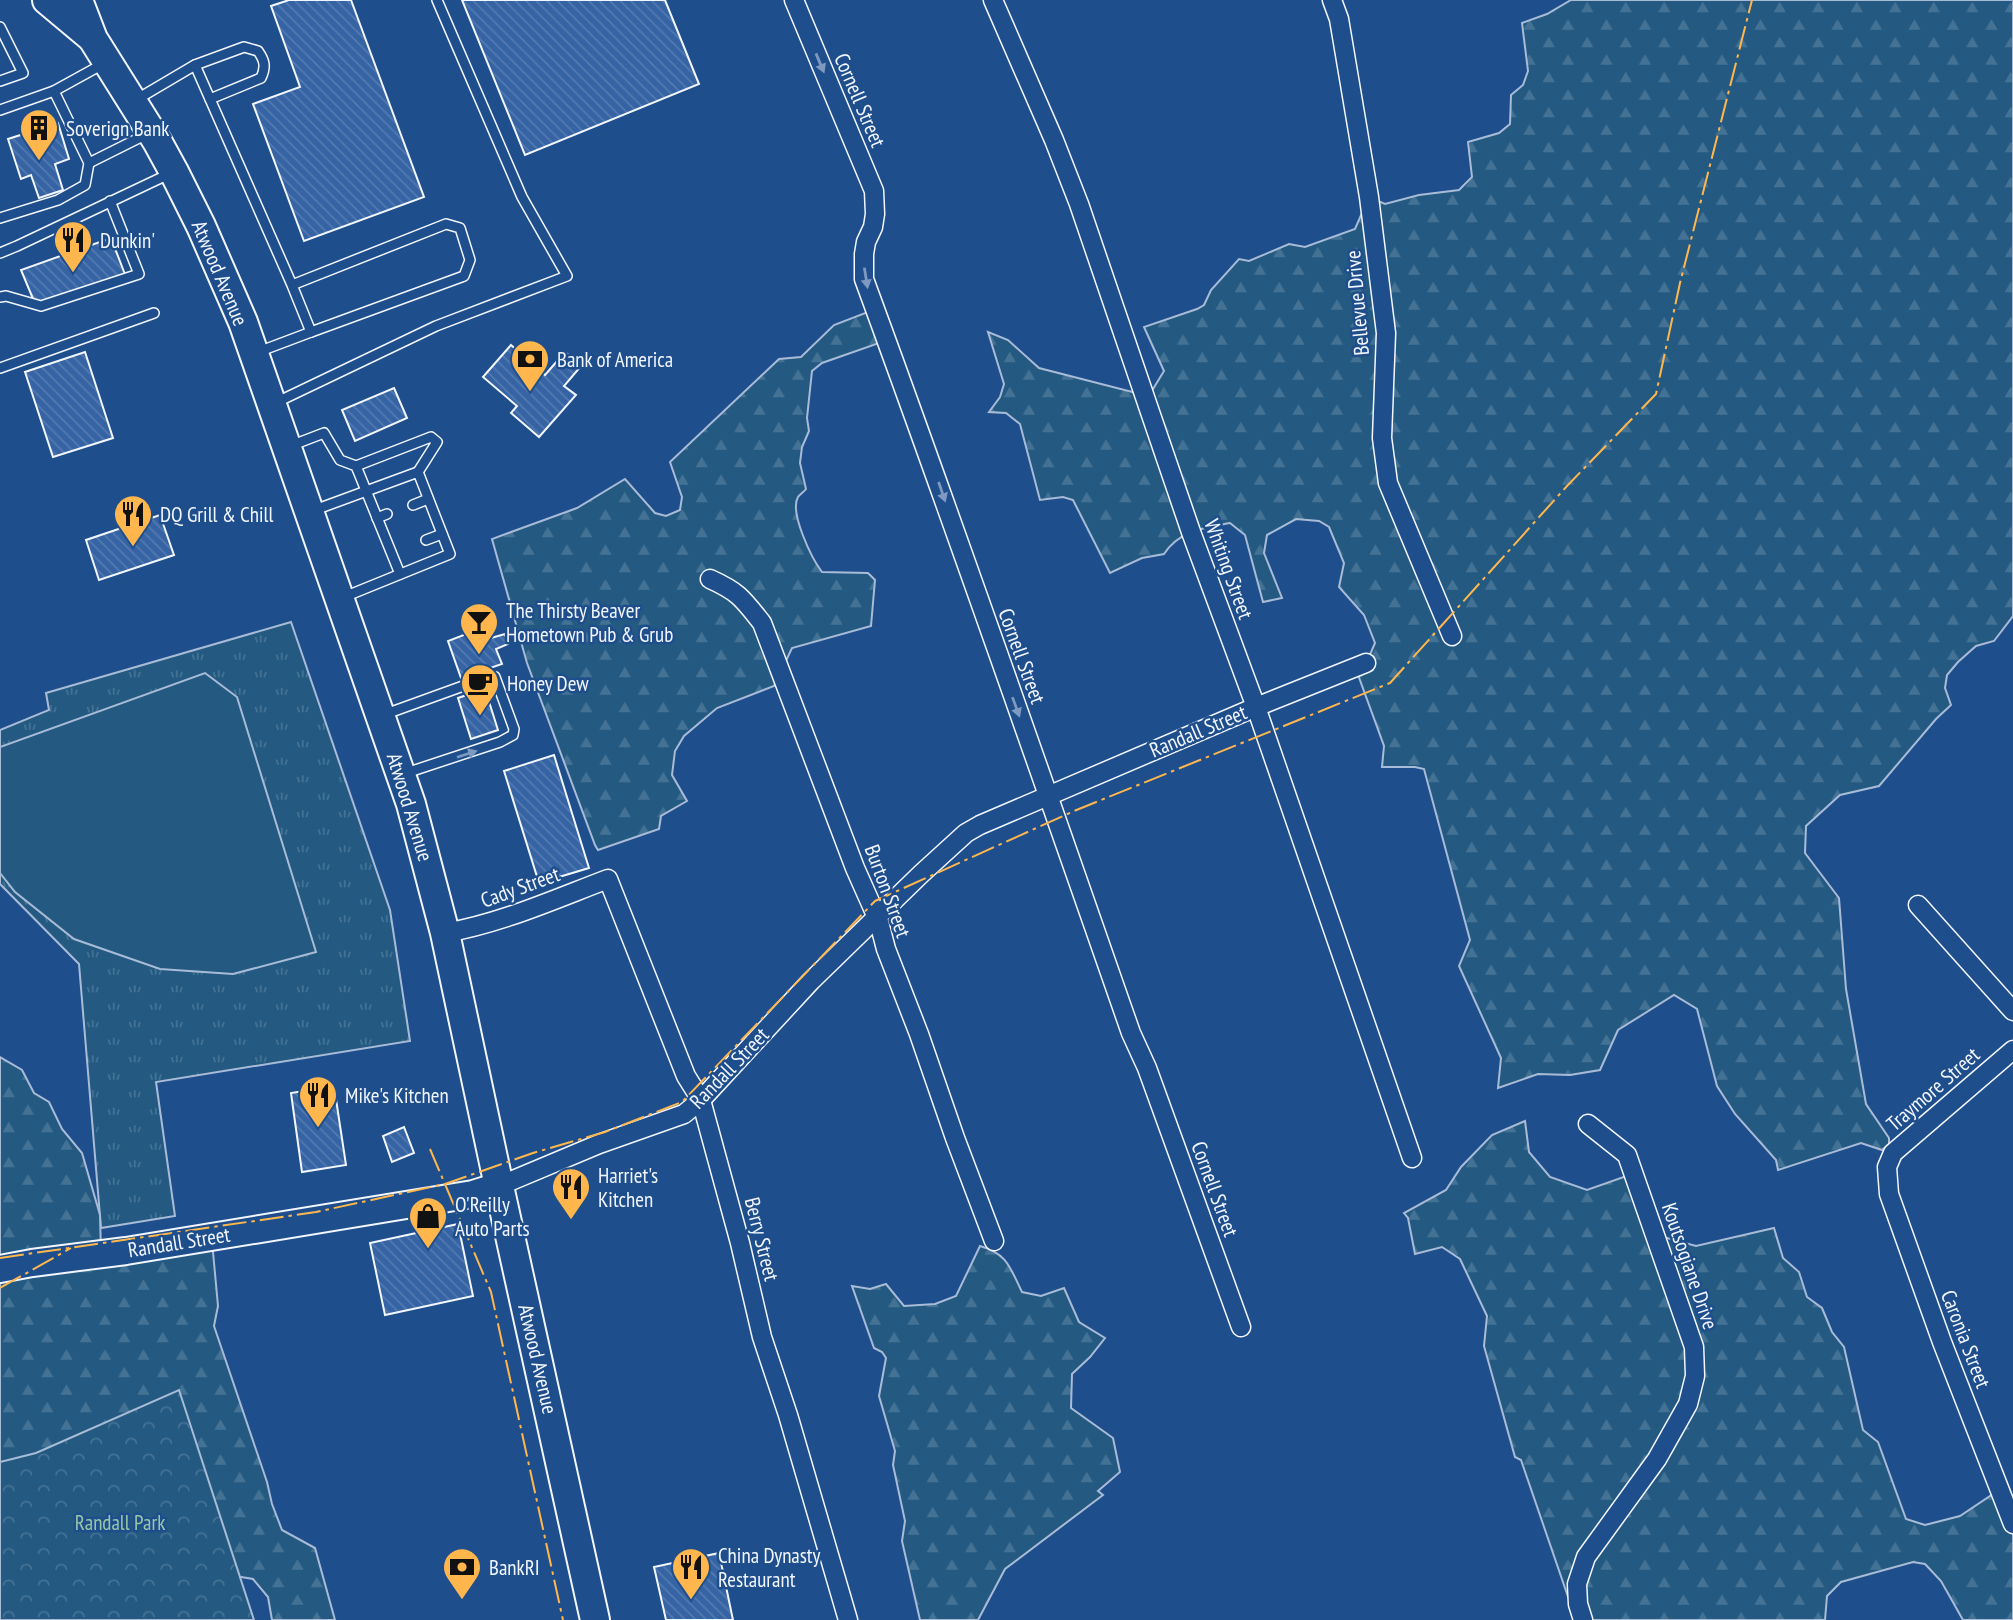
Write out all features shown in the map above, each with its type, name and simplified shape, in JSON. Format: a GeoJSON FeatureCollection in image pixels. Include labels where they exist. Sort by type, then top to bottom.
{"type":"FeatureCollection","features":[{"type":"Feature","properties":{"kind":"main road","name":"Atwood Avenue"},"geometry":{"type":"LineString","coordinates":[[47,0],[100,50]]}},
{"type":"Feature","properties":{"kind":"main road","name":"Atwood Avenue"},"geometry":{"type":"LineString","coordinates":[[78,0],[100,50],[174,172],[243,322],[411,804],[445,933],[595,1620]]}},
{"type":"Feature","properties":{"kind":"street","name":"Cornell Street"},"geometry":{"type":"LineString","coordinates":[[794,0],[874,191],[875,214],[866,242],[864,279],[932,462],[1131,1033],[1147,1068],[1241,1327]]}},
{"type":"Feature","properties":{"kind":"street","name":"Whiting Street"},"geometry":{"type":"LineString","coordinates":[[993,0],[1079,204],[1191,532],[1256,707],[1412,1158]]}},
{"type":"Feature","properties":{"kind":"street","name":"Bellevue Drive"},"geometry":{"type":"LineString","coordinates":[[1332,0],[1339,19],[1369,197],[1386,333],[1382,438],[1388,483],[1452,636]]}},
{"type":"Feature","properties":{"kind":"street","name":"Burton Street"},"geometry":{"type":"LineString","coordinates":[[710,579],[743,598],[762,624],[855,868],[877,917],[886,949],[994,1241]]}},
{"type":"Feature","properties":{"kind":"street","name":"Randall Street"},"geometry":{"type":"LineString","coordinates":[[0,1269],[473,1194],[684,1114],[701,1100],[811,981],[967,833],[1048,795],[1366,663]]}},
{"type":"Feature","properties":{"kind":"street","name":"Cady Street"},"geometry":{"type":"LineString","coordinates":[[445,933],[498,920],[608,879]]}},
{"type":"Feature","properties":{"kind":"street","name":"Berry Street"},"geometry":{"type":"LineString","coordinates":[[608,879],[686,1076],[701,1100],[762,1336],[848,1620]]}},
{"type":"Feature","properties":{"kind":"street"},"geometry":{"type":"LineString","coordinates":[[1918,905],[2013,1011]]}},
{"type":"Feature","properties":{"kind":"street","name":"Traymore Street"},"geometry":{"type":"LineString","coordinates":[[1887,1167],[1893,1153],[2013,1050]]}},
{"type":"Feature","properties":{"kind":"street","name":"Koutsogiane Drive"},"geometry":{"type":"LineString","coordinates":[[1583,1620],[1578,1604],[1577,1584],[1586,1557],[1657,1459],[1688,1404],[1695,1376],[1694,1347],[1627,1154],[1588,1124]]}},
{"type":"Feature","properties":{"kind":"street","name":"Caronia Street"},"geometry":{"type":"LineString","coordinates":[[1887,1167],[1889,1194],[1942,1342],[2013,1524]]}},
{"type":"Feature","properties":{"kind":"lane"},"geometry":{"type":"LineString","coordinates":[[270,405],[436,326],[567,276],[522,197],[438,0]]}},
{"type":"Feature","properties":{"kind":"lane"},"geometry":{"type":"LineString","coordinates":[[0,27],[23,73],[0,81]]}},
{"type":"Feature","properties":{"kind":"lane"},"geometry":{"type":"LineString","coordinates":[[133,102],[195,65],[244,47],[258,51],[264,60],[265,69],[261,78],[210,99]]}},
{"type":"Feature","properties":{"kind":"lane"},"geometry":{"type":"LineString","coordinates":[[0,110],[54,91],[100,50]]}},
{"type":"Feature","properties":{"kind":"lane"},"geometry":{"type":"LineString","coordinates":[[195,65],[311,332]]}},
{"type":"Feature","properties":{"kind":"lane"},"geometry":{"type":"LineString","coordinates":[[0,218],[58,200],[85,185],[89,163],[54,91]]}},
{"type":"Feature","properties":{"kind":"lane"},"geometry":{"type":"LineString","coordinates":[[89,163],[152,132]]}},
{"type":"Feature","properties":{"kind":"lane"},"geometry":{"type":"LineString","coordinates":[[0,253],[174,172]]}},
{"type":"Feature","properties":{"kind":"lane"},"geometry":{"type":"LineString","coordinates":[[0,296],[41,306],[139,274],[110,201]]}},
{"type":"Feature","properties":{"kind":"lane"},"geometry":{"type":"LineString","coordinates":[[253,354],[464,276],[470,260],[460,228],[446,224],[292,285]]}},
{"type":"Feature","properties":{"kind":"lane"},"geometry":{"type":"LineString","coordinates":[[0,368],[154,313]]}},
{"type":"Feature","properties":{"kind":"lane"},"geometry":{"type":"LineString","coordinates":[[285,448],[324,433],[340,460],[356,466],[431,437],[437,442],[418,472],[309,512]]}},
{"type":"Feature","properties":{"kind":"lane"},"geometry":{"type":"LineString","coordinates":[[356,466],[377,518],[395,551],[400,574]]}},
{"type":"Feature","properties":{"kind":"lane"},"geometry":{"type":"LineString","coordinates":[[339,598],[450,555],[418,472]]}},
{"type":"Feature","properties":{"kind":"lane"},"geometry":{"type":"LineString","coordinates":[[413,505],[428,499]]}},
{"type":"Feature","properties":{"kind":"lane"},"geometry":{"type":"LineString","coordinates":[[377,518],[387,514]]}},
{"type":"Feature","properties":{"kind":"lane"},"geometry":{"type":"LineString","coordinates":[[425,540],[442,534]]}},
{"type":"Feature","properties":{"kind":"lane"},"geometry":{"type":"LineString","coordinates":[[381,716],[495,677],[514,729],[513,735],[500,742],[401,774]]}},
{"type":"Feature","properties":{"kind":"green space"},"geometry":{"type":"Polygon","coordinates":[[[1571,0],[2013,0],[2013,616],[1994,641],[1976,646],[1947,675],[1945,688],[1951,705],[1879,786],[1840,795],[1806,826],[1805,853],[1839,898],[1846,989],[1866,1104],[1889,1138],[1889,1144],[1882,1150],[1861,1143],[1778,1170],[1776,1160],[1735,1114],[1717,1086],[1697,1009],[1674,995],[1618,1030],[1600,1070],[1570,1075],[1538,1074],[1498,1088],[1501,1058],[1459,966],[1470,940],[1424,769],[1382,767],[1384,746],[1357,672],[1369,657],[1375,643],[1364,615],[1339,587],[1344,563],[1329,527],[1319,521],[1296,519],[1267,535],[1264,553],[1282,598],[1263,602],[1245,535],[1230,523],[1193,531],[1177,540],[1164,554],[1142,558],[1110,573],[1073,500],[1063,497],[1040,500],[1020,424],[1006,413],[989,412],[1000,397],[1004,384],[988,332],[1008,340],[1039,368],[1140,394],[1153,389],[1164,371],[1144,327],[1204,305],[1211,290],[1239,259],[1249,261],[1289,244],[1305,247],[1355,229],[1369,197],[1385,204],[1419,195],[1459,190],[1472,177],[1468,142],[1499,133],[1510,124],[1511,95],[1523,85],[1528,71],[1522,23],[1547,14],[1571,0]]]}},
{"type":"Feature","properties":{"kind":"green space"},"geometry":{"type":"Polygon","coordinates":[[[873,310],[885,341],[822,363],[812,371],[807,418],[809,431],[802,447],[800,463],[806,489],[798,497],[796,504],[803,535],[822,572],[868,573],[875,580],[871,626],[792,648],[774,686],[717,708],[684,736],[675,751],[672,775],[687,801],[661,816],[659,829],[598,850],[527,663],[492,539],[577,508],[625,479],[655,513],[666,516],[680,510],[682,497],[670,462],[779,359],[801,357],[834,325],[873,310]]]}},
{"type":"Feature","properties":{"kind":"green space"},"geometry":{"type":"Polygon","coordinates":[[[291,622],[390,910],[410,1041],[156,1082],[175,1216],[101,1228],[79,964],[0,884],[0,730],[49,710],[46,693],[291,622]]]}},
{"type":"Feature","properties":{"kind":"green space"},"geometry":{"type":"Polygon","coordinates":[[[205,673],[237,697],[316,952],[233,974],[160,969],[74,939],[15,892],[0,873],[0,747],[205,673]]]}},
{"type":"Feature","properties":{"kind":"green space"},"geometry":{"type":"Polygon","coordinates":[[[0,1057],[22,1070],[34,1093],[49,1102],[62,1129],[82,1153],[100,1215],[101,1253],[212,1241],[218,1306],[214,1326],[282,1530],[315,1548],[335,1620],[272,1620],[268,1597],[253,1579],[0,1514],[0,1057]]]}},
{"type":"Feature","properties":{"kind":"green space"},"geometry":{"type":"Polygon","coordinates":[[[1525,1121],[1529,1152],[1550,1177],[1587,1190],[1635,1173],[1656,1235],[1696,1246],[1774,1228],[1783,1258],[1799,1272],[1807,1297],[1822,1308],[1832,1332],[1844,1347],[1863,1430],[1878,1442],[1906,1519],[1925,1525],[1960,1516],[1996,1492],[2013,1528],[2013,1620],[1963,1620],[1941,1581],[1925,1564],[1913,1562],[1841,1582],[1827,1596],[1825,1620],[1576,1620],[1521,1460],[1515,1457],[1484,1346],[1487,1316],[1460,1259],[1442,1247],[1415,1254],[1408,1218],[1404,1213],[1446,1190],[1461,1167],[1492,1135],[1525,1121]]]}},
{"type":"Feature","properties":{"kind":"green space"},"geometry":{"type":"Polygon","coordinates":[[[980,1246],[1002,1258],[1011,1269],[1022,1292],[1041,1296],[1064,1288],[1079,1322],[1105,1338],[1072,1374],[1071,1408],[1113,1438],[1120,1472],[1098,1491],[1103,1495],[1005,1569],[978,1620],[920,1620],[902,1541],[905,1521],[893,1465],[895,1451],[879,1396],[886,1358],[874,1348],[852,1286],[870,1289],[886,1284],[904,1306],[935,1304],[956,1296],[980,1246]]]}},
{"type":"Feature","properties":{"kind":"green space","name":"Randall Park"},"geometry":{"type":"Polygon","coordinates":[[[179,1390],[254,1620],[0,1620],[0,1462],[36,1453],[179,1390]]]}},
{"type":"Feature","properties":{"kind":"building"},"geometry":{"type":"Polygon","coordinates":[[[289,0],[351,0],[424,197],[304,241],[253,104],[300,87],[271,6],[289,0]]]}},
{"type":"Feature","properties":{"kind":"building"},"geometry":{"type":"Polygon","coordinates":[[[462,0],[665,0],[699,84],[525,155],[462,0]]]}},
{"type":"Feature","properties":{"kind":"building","name":"Soverign Bank"},"geometry":{"type":"Polygon","coordinates":[[[58,123],[69,159],[55,164],[63,190],[39,198],[31,175],[21,179],[8,139],[58,123]]]}},
{"type":"Feature","properties":{"kind":"building","name":"Dunkin'"},"geometry":{"type":"Polygon","coordinates":[[[111,238],[126,277],[36,306],[21,270],[111,238]]]}},
{"type":"Feature","properties":{"kind":"building"},"geometry":{"type":"Polygon","coordinates":[[[511,345],[545,375],[565,352],[581,366],[564,386],[576,395],[539,437],[511,413],[517,406],[483,377],[511,345]]]}},
{"type":"Feature","properties":{"kind":"building"},"geometry":{"type":"Polygon","coordinates":[[[85,352],[113,438],[53,457],[25,372],[85,352]]]}},
{"type":"Feature","properties":{"kind":"building"},"geometry":{"type":"Polygon","coordinates":[[[394,388],[407,418],[355,441],[342,410],[394,388]]]}},
{"type":"Feature","properties":{"kind":"building"},"geometry":{"type":"Polygon","coordinates":[[[160,515],[174,555],[99,580],[86,540],[160,515]]]}},
{"type":"Feature","properties":{"kind":"building"},"geometry":{"type":"Polygon","coordinates":[[[487,626],[491,638],[505,634],[508,644],[496,649],[502,664],[461,678],[448,641],[487,626]]]}},
{"type":"Feature","properties":{"kind":"building"},"geometry":{"type":"Polygon","coordinates":[[[485,689],[498,730],[471,739],[458,698],[485,689]]]}},
{"type":"Feature","properties":{"kind":"building"},"geometry":{"type":"Polygon","coordinates":[[[554,755],[589,868],[539,883],[504,771],[554,755]]]}},
{"type":"Feature","properties":{"kind":"building","name":"Mike's Kitchen"},"geometry":{"type":"Polygon","coordinates":[[[334,1086],[346,1165],[302,1172],[291,1093],[334,1086]]]}},
{"type":"Feature","properties":{"kind":"building"},"geometry":{"type":"Polygon","coordinates":[[[404,1127],[414,1153],[392,1162],[383,1136],[404,1127]]]}},
{"type":"Feature","properties":{"kind":"building"},"geometry":{"type":"Polygon","coordinates":[[[458,1224],[473,1296],[385,1315],[370,1243],[458,1224]]]}},
{"type":"Feature","properties":{"kind":"building"},"geometry":{"type":"Polygon","coordinates":[[[719,1553],[733,1620],[666,1620],[654,1567],[719,1553]]]}},
{"type":"Feature","properties":{"kind":"power"},"geometry":{"type":"LineString","coordinates":[[0,1258],[316,1212],[445,1184],[533,1153],[605,1132],[682,1102],[875,901],[1074,811],[1390,683],[1567,486],[1656,394],[1680,283],[1752,0]]}},
{"type":"Feature","properties":{"kind":"power"},"geometry":{"type":"LineString","coordinates":[[430,1149],[491,1292],[563,1620]]}},
{"type":"Feature","properties":{"kind":"power"},"geometry":{"type":"LineString","coordinates":[[0,1288],[71,1248]]}},
{"type":"Feature","properties":{"kind":"place","name":"Soverign Bank"},"geometry":{"type":"Point","coordinates":[39,162]}},
{"type":"Feature","properties":{"kind":"place","name":"Dunkin'"},"geometry":{"type":"Point","coordinates":[73,274]}},
{"type":"Feature","properties":{"kind":"place","name":"Bank of America"},"geometry":{"type":"Point","coordinates":[530,393]}},
{"type":"Feature","properties":{"kind":"place","name":"DQ Grill & Chill"},"geometry":{"type":"Point","coordinates":[133,548]}},
{"type":"Feature","properties":{"kind":"place","name":"The Thirsty Beaver Hometown Pub & Grub"},"geometry":{"type":"Point","coordinates":[479,656]}},
{"type":"Feature","properties":{"kind":"place","name":"Honey Dew"},"geometry":{"type":"Point","coordinates":[480,717]}},
{"type":"Feature","properties":{"kind":"place","name":"Mike's Kitchen"},"geometry":{"type":"Point","coordinates":[318,1129]}},
{"type":"Feature","properties":{"kind":"place","name":"Harriet's Kitchen"},"geometry":{"type":"Point","coordinates":[571,1221]}},
{"type":"Feature","properties":{"kind":"place","name":"O'Reilly Auto Parts"},"geometry":{"type":"Point","coordinates":[428,1250]}},
{"type":"Feature","properties":{"kind":"place","name":"BankRI"},"geometry":{"type":"Point","coordinates":[462,1601]}},
{"type":"Feature","properties":{"kind":"place","name":"China Dynasty Restaurant"},"geometry":{"type":"Point","coordinates":[691,1601]}}]}
